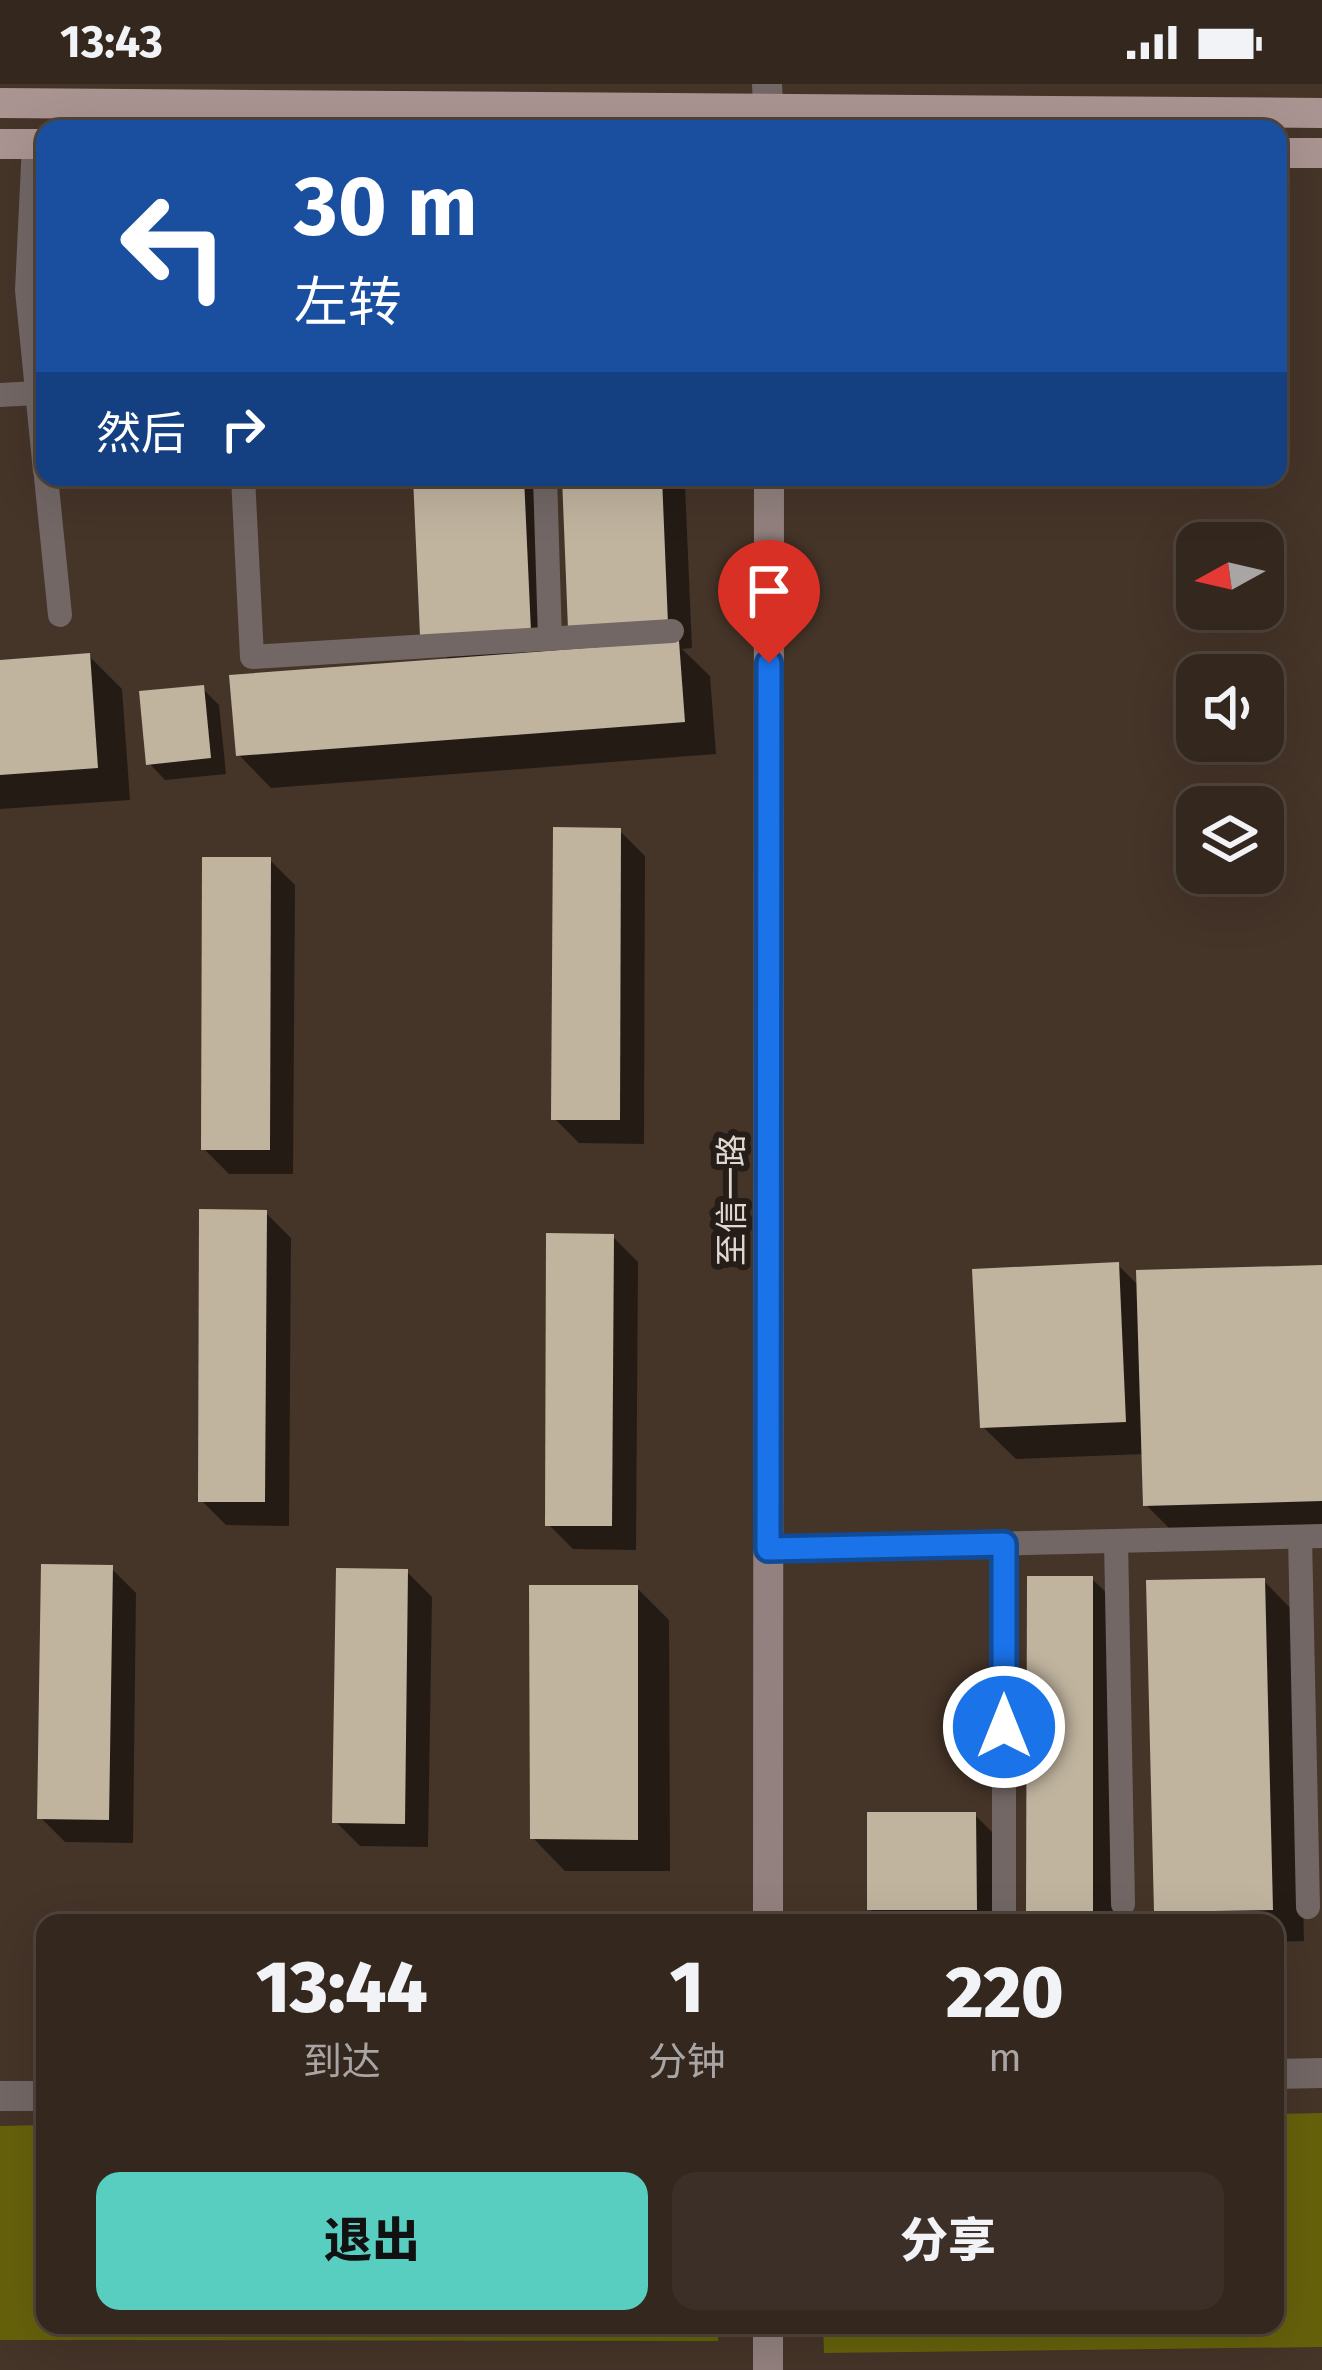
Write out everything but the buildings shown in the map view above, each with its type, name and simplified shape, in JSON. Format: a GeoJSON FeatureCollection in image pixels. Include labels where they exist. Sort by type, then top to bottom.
{"type":"FeatureCollection","features":[{"type":"Feature","properties":{"kind":"main road"},"geometry":{"type":"LineString","coordinates":[[0,104],[1322,113]]}},
{"type":"Feature","properties":{"kind":"main road"},"geometry":{"type":"LineString","coordinates":[[0,144],[36,144]]}},
{"type":"Feature","properties":{"kind":"main road"},"geometry":{"type":"LineString","coordinates":[[1287,153],[1322,153]]}},
{"type":"Feature","properties":{"kind":"street","name":"至信一路"},"geometry":{"type":"LineString","coordinates":[[768,1914],[769,486]]}},
{"type":"Feature","properties":{"kind":"street"},"geometry":{"type":"LineString","coordinates":[[1284,2074],[1322,2073]]}},
{"type":"Feature","properties":{"kind":"street"},"geometry":{"type":"LineString","coordinates":[[0,2096],[36,2096]]}},
{"type":"Feature","properties":{"kind":"street"},"geometry":{"type":"LineString","coordinates":[[768,2334],[768,2370]]}},
{"type":"Feature","properties":{"kind":"lane"},"geometry":{"type":"LineString","coordinates":[[36,180],[27,290],[36,383]]}},
{"type":"Feature","properties":{"kind":"lane"},"geometry":{"type":"LineString","coordinates":[[0,394],[36,393]]}},
{"type":"Feature","properties":{"kind":"lane"},"geometry":{"type":"LineString","coordinates":[[46,486],[59,615]]}},
{"type":"Feature","properties":{"kind":"lane"},"geometry":{"type":"LineString","coordinates":[[243,486],[252,657],[672,631]]}},
{"type":"Feature","properties":{"kind":"lane"},"geometry":{"type":"LineString","coordinates":[[545,486],[550,639]]}},
{"type":"Feature","properties":{"kind":"lane"},"geometry":{"type":"LineString","coordinates":[[768,1549],[1311,1537],[1308,1907]]}},
{"type":"Feature","properties":{"kind":"lane"},"geometry":{"type":"LineString","coordinates":[[1116,1541],[1123,1904]]}},
{"type":"Feature","properties":{"kind":"lane"},"geometry":{"type":"LineString","coordinates":[[1004,1544],[1004,1911]]}},
{"type":"Feature","properties":{"kind":"shaded area"},"geometry":{"type":"Polygon","coordinates":[[[1322,2113],[1322,2347],[824,2353],[823,2334],[1284,2334],[1284,2114],[1322,2113]]]}},
{"type":"Feature","properties":{"kind":"shaded area"},"geometry":{"type":"Polygon","coordinates":[[[36,2125],[36,2334],[718,2334],[718,2341],[0,2340],[0,2126],[36,2125]]]}},
{"type":"Feature","properties":{"kind":"route"},"geometry":{"type":"LineString","coordinates":[[769,663],[768,1549],[1004,1544],[1004,1727]]}}]}
